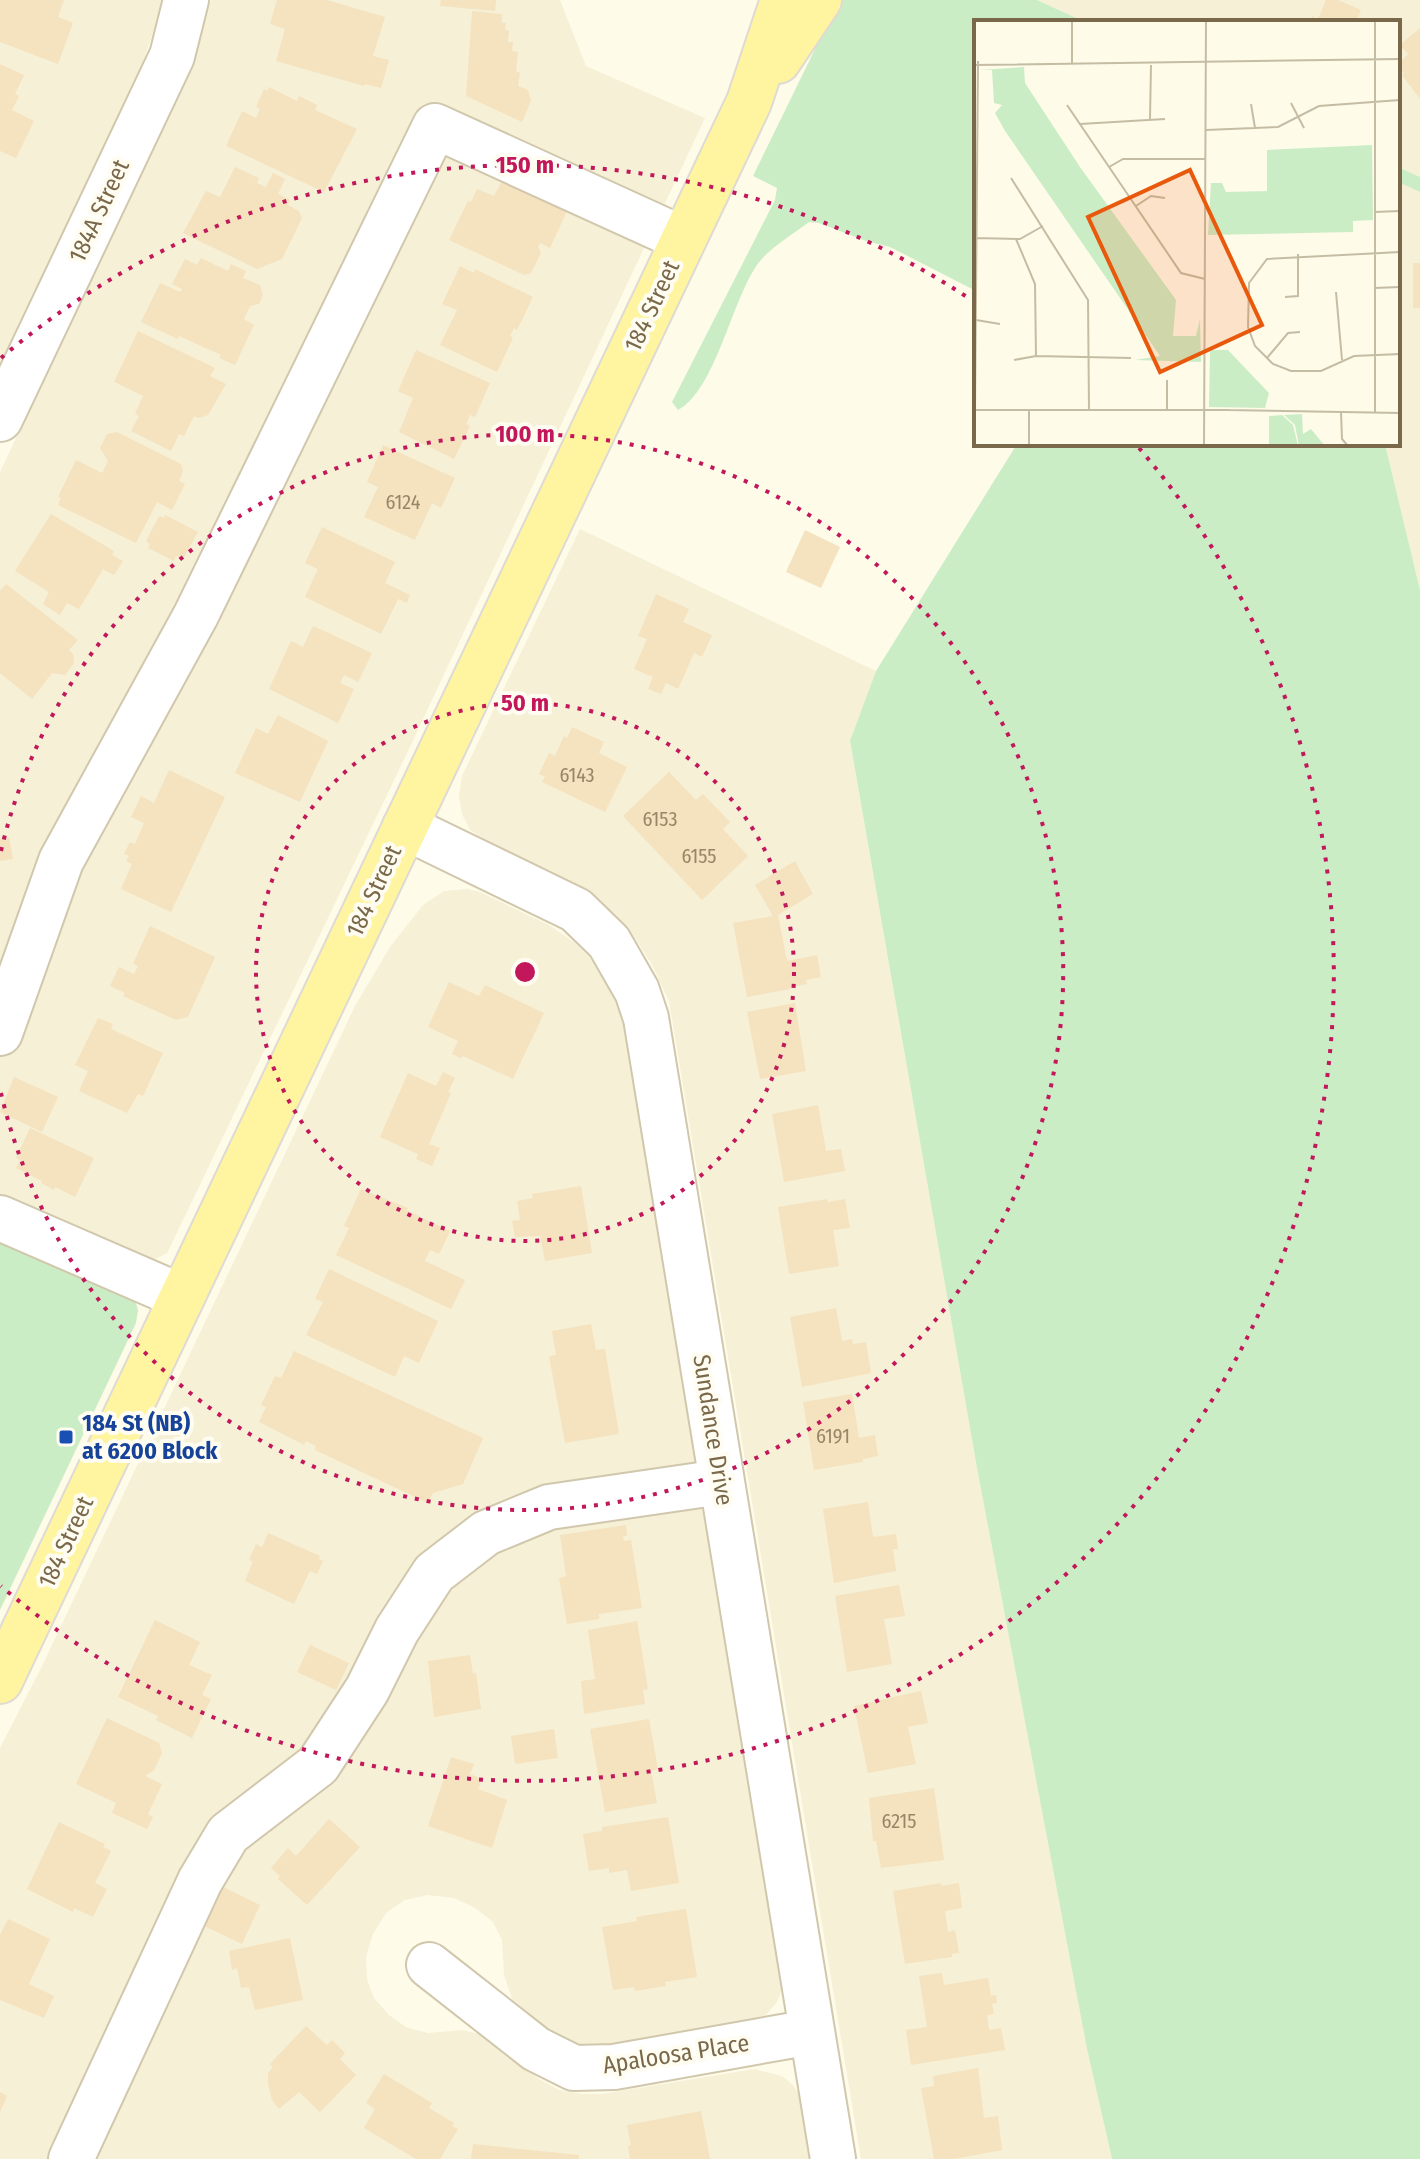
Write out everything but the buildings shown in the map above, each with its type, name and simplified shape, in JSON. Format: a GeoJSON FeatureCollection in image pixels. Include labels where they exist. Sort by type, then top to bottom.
{"type":"FeatureCollection","features":[{"type":"Feature","properties":{"kind":"main road","name":"184 Street"},"geometry":{"type":"LineString","coordinates":[[0,1681],[749,102],[783,0]]}},
{"type":"Feature","properties":{"kind":"main road","name":"184 Street"},"geometry":{"type":"LineString","coordinates":[[749,102],[819,0]]}},
{"type":"Feature","properties":{"kind":"street","name":"184A Street"},"geometry":{"type":"LineString","coordinates":[[0,419],[172,56],[186,0]]}},
{"type":"Feature","properties":{"kind":"street"},"geometry":{"type":"LineString","coordinates":[[0,1033],[61,861],[196,615],[435,126],[683,239]]}},
{"type":"Feature","properties":{"kind":"street","name":"Sundance Drive"},"geometry":{"type":"LineString","coordinates":[[405,827],[576,910],[609,942],[637,991],[646,1018],[833,2159]]}},
{"type":"Feature","properties":{"kind":"street"},"geometry":{"type":"LineString","coordinates":[[0,1218],[182,1297]]}},
{"type":"Feature","properties":{"kind":"street"},"geometry":{"type":"LineString","coordinates":[[71,2159],[200,1881],[228,1834],[318,1765],[367,1690],[397,1630],[434,1573],[486,1533],[549,1507],[721,1482]]}},
{"type":"Feature","properties":{"kind":"street","name":"Apaloosa Place"},"geometry":{"type":"LineString","coordinates":[[429,1965],[536,2049],[574,2068],[614,2067],[811,2032]]}},
{"type":"Feature","properties":{"kind":"shaded area"},"geometry":{"type":"Polygon","coordinates":[[[0,0],[164,0],[138,77],[0,370],[0,0]]]}},
{"type":"Feature","properties":{"kind":"shaded area"},"geometry":{"type":"Polygon","coordinates":[[[211,0],[560,0],[586,66],[705,118],[410,747],[172,1243],[167,1253],[143,1261],[0,1199],[0,472],[181,90],[197,52],[211,0]]]}},
{"type":"Feature","properties":{"kind":"shaded area"},"geometry":{"type":"Polygon","coordinates":[[[1037,0],[1420,0],[1420,177],[1400,168],[1400,20],[1081,20],[1037,0]]]}},
{"type":"Feature","properties":{"kind":"shaded area"},"geometry":{"type":"Polygon","coordinates":[[[1400,183],[1420,192],[1420,590],[1385,446],[1400,446],[1400,183]]]}},
{"type":"Feature","properties":{"kind":"shaded area"},"geometry":{"type":"Polygon","coordinates":[[[580,529],[876,671],[850,742],[977,1468],[1087,2049],[1112,2159],[861,2159],[669,1001],[651,963],[627,926],[591,895],[503,851],[470,830],[462,814],[459,796],[462,776],[580,529]]]}},
{"type":"Feature","properties":{"kind":"shaded area"},"geometry":{"type":"Polygon","coordinates":[[[468,889],[549,925],[575,943],[596,964],[612,988],[624,1015],[782,1989],[777,2002],[767,2014],[752,2022],[582,2049],[561,2040],[512,1999],[504,1975],[502,1940],[493,1922],[475,1908],[454,1898],[428,1895],[405,1900],[386,1913],[373,1934],[366,1957],[367,1979],[374,1998],[389,2015],[406,2027],[428,2033],[462,2030],[475,2033],[559,2090],[602,2094],[754,2069],[782,2076],[801,2097],[814,2159],[0,2159],[0,1748],[42,1666],[355,1006],[390,947],[423,905],[444,891],[468,889]]]}},
{"type":"Feature","properties":{"kind":"green space"},"geometry":{"type":"Polygon","coordinates":[[[839,0],[1037,0],[1081,20],[974,20],[974,290],[890,247],[809,222],[774,247],[757,265],[713,365],[691,400],[678,410],[672,402],[775,200],[777,188],[753,176],[839,0]]]}},
{"type":"Feature","properties":{"kind":"green space"},"geometry":{"type":"Polygon","coordinates":[[[1400,168],[1420,177],[1420,192],[1400,183],[1400,168]]]}},
{"type":"Feature","properties":{"kind":"green space"},"geometry":{"type":"Polygon","coordinates":[[[1016,446],[1385,446],[1420,590],[1420,2159],[1112,2159],[1087,2049],[977,1468],[850,741],[876,671],[1016,446]]]}},
{"type":"Feature","properties":{"kind":"green space"},"geometry":{"type":"Polygon","coordinates":[[[0,1234],[135,1300],[138,1310],[136,1323],[0,1610],[0,1234]]]}},
{"type":"Feature","properties":{"kind":"place","name":"184 St (NB) at 6200 Block"},"geometry":{"type":"Point","coordinates":[66,1437]}}]}
